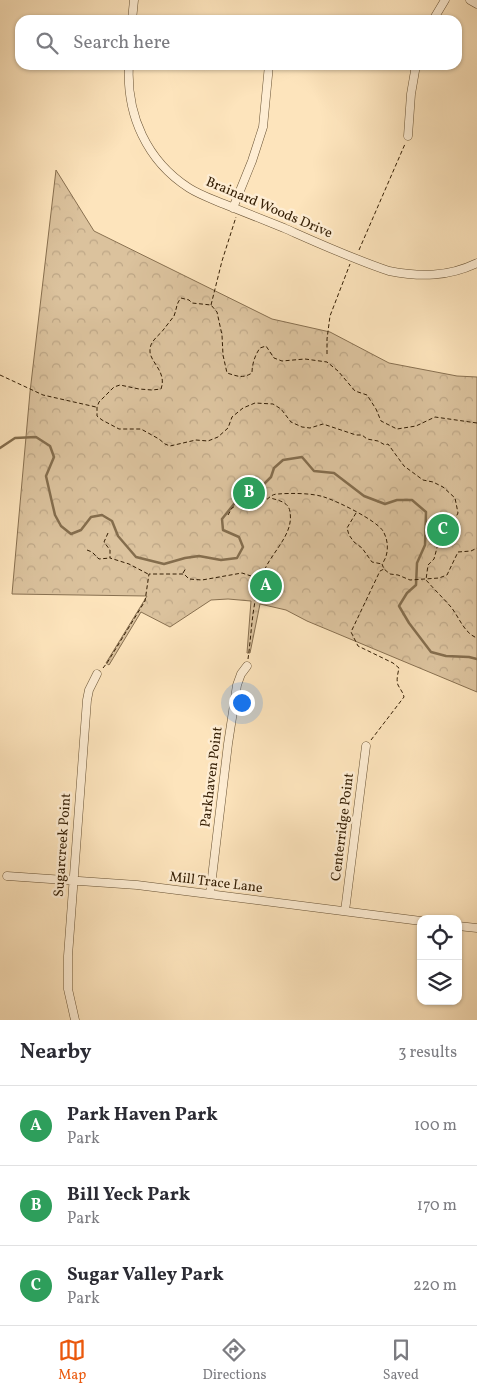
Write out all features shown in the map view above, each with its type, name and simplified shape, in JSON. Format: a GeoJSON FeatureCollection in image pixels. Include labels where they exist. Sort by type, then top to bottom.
{"type":"FeatureCollection","features":[{"type":"Feature","properties":{"kind":"street"},"geometry":{"type":"LineString","coordinates":[[132,15],[134,0]]}},
{"type":"Feature","properties":{"kind":"street"},"geometry":{"type":"LineString","coordinates":[[435,15],[445,0]]}},
{"type":"Feature","properties":{"kind":"street"},"geometry":{"type":"LineString","coordinates":[[470,0],[477,4]]}},
{"type":"Feature","properties":{"kind":"street","name":"Brainard Woods Drive"},"geometry":{"type":"LineString","coordinates":[[129,70],[129,89],[135,118],[147,145],[157,160],[178,180],[191,189],[389,271],[425,276],[451,273],[477,263]]}},
{"type":"Feature","properties":{"kind":"street"},"geometry":{"type":"LineString","coordinates":[[236,209],[261,134],[269,70]]}},
{"type":"Feature","properties":{"kind":"street"},"geometry":{"type":"LineString","coordinates":[[408,136],[411,94],[415,70]]}},
{"type":"Feature","properties":{"kind":"street","name":"Parkhaven Point"},"geometry":{"type":"LineString","coordinates":[[210,894],[237,685],[241,674],[247,666]]}},
{"type":"Feature","properties":{"kind":"street","name":"Sugarcreek Point"},"geometry":{"type":"LineString","coordinates":[[75,1020],[67,978],[73,881],[87,700],[89,690],[97,674]]}},
{"type":"Feature","properties":{"kind":"street","name":"Centerridge Point"},"geometry":{"type":"LineString","coordinates":[[345,911],[366,746]]}},
{"type":"Feature","properties":{"kind":"street","name":"Mill Trace Lane"},"geometry":{"type":"LineString","coordinates":[[7,876],[137,886],[417,920]]}},
{"type":"Feature","properties":{"kind":"street"},"geometry":{"type":"LineString","coordinates":[[462,926],[477,928]]}},
{"type":"Feature","properties":{"kind":"path"},"geometry":{"type":"LineString","coordinates":[[327,354],[327,327],[330,316],[353,256],[360,248],[408,136]]}},
{"type":"Feature","properties":{"kind":"path"},"geometry":{"type":"LineString","coordinates":[[211,306],[236,209]]}},
{"type":"Feature","properties":{"kind":"path"},"geometry":{"type":"LineString","coordinates":[[477,423],[435,416],[416,426],[397,429],[381,421],[367,395],[354,391],[338,371],[327,362],[305,359],[282,361],[274,358],[266,346],[260,348],[257,353],[252,366],[252,373],[246,377],[227,373],[217,312],[211,306],[192,303],[181,298],[177,303],[173,316],[162,332],[154,338],[150,352],[160,370],[163,385],[161,388],[152,390],[120,385],[114,387],[96,407],[97,416],[109,424],[119,429],[142,428],[164,444],[170,446],[196,440],[208,441],[218,437],[228,428],[232,417],[243,408],[255,403],[273,404],[281,409],[291,422],[302,427],[310,428],[323,424],[378,441],[385,445],[388,444],[404,466],[423,480],[443,487],[455,498],[458,512],[450,529],[438,544],[434,559],[428,565],[426,580],[452,609],[466,630],[473,637],[477,638]]}},
{"type":"Feature","properties":{"kind":"path"},"geometry":{"type":"LineString","coordinates":[[0,375],[43,395],[96,407]]}},
{"type":"Feature","properties":{"kind":"path"},"geometry":{"type":"LineString","coordinates":[[228,514],[237,505],[245,508],[257,505],[273,494],[323,496],[364,516],[383,530],[387,540],[388,552],[382,564],[384,569],[390,574],[410,580],[426,580],[447,575],[454,562],[456,553],[471,551],[477,548]]}},
{"type":"Feature","properties":{"kind":"path"},"geometry":{"type":"LineString","coordinates":[[247,666],[258,585],[265,568],[290,526],[291,513],[289,507],[281,500],[269,498]]}},
{"type":"Feature","properties":{"kind":"path"},"geometry":{"type":"LineString","coordinates":[[356,512],[347,528],[348,535],[362,548],[372,562],[382,564]]}},
{"type":"Feature","properties":{"kind":"path"},"geometry":{"type":"LineString","coordinates":[[108,533],[104,542],[110,550],[110,558]]}},
{"type":"Feature","properties":{"kind":"path"},"geometry":{"type":"LineString","coordinates":[[87,550],[99,559],[110,558],[129,564],[149,574],[183,574],[189,579],[202,580],[242,573],[260,579]]}},
{"type":"Feature","properties":{"kind":"path"},"geometry":{"type":"LineString","coordinates":[[183,574],[186,568]]}},
{"type":"Feature","properties":{"kind":"path"},"geometry":{"type":"LineString","coordinates":[[366,746],[404,697],[398,685],[399,668],[393,663],[358,646],[351,632],[380,571],[384,569]]}},
{"type":"Feature","properties":{"kind":"path"},"geometry":{"type":"LineString","coordinates":[[97,674],[107,663],[145,602],[149,574]]}},
{"type":"Feature","properties":{"kind":"green space"},"geometry":{"type":"Polygon","coordinates":[[[56,170],[94,231],[272,319],[330,332],[389,363],[457,376],[477,377],[477,692],[307,621],[286,610],[260,604],[250,653],[247,653],[251,601],[228,599],[211,600],[170,627],[141,612],[109,665],[106,663],[147,596],[12,594],[30,392],[56,170]]]}},
{"type":"Feature","properties":{"kind":"waterway"},"geometry":{"type":"LineString","coordinates":[[0,448],[15,438],[36,437],[50,446],[54,457],[46,476],[55,515],[61,526],[71,534],[81,530],[91,517],[102,515],[112,521],[118,536],[136,557],[164,564],[199,556],[221,560],[237,558],[243,547],[239,537],[223,530],[222,519],[238,499],[259,489],[271,477],[274,468],[283,460],[302,457],[314,471],[334,473],[364,496],[385,504],[397,500],[412,500],[426,512],[425,545],[417,563],[416,585],[407,593],[399,606],[431,652],[446,656],[477,659]]}},
{"type":"Feature","properties":{"kind":"place","name":"Bill Yeck Park"},"geometry":{"type":"Point","coordinates":[249,493]}},
{"type":"Feature","properties":{"kind":"place","name":"Sugar Valley Park"},"geometry":{"type":"Point","coordinates":[443,530]}},
{"type":"Feature","properties":{"kind":"place","name":"Park Haven Park"},"geometry":{"type":"Point","coordinates":[266,586]}}]}
